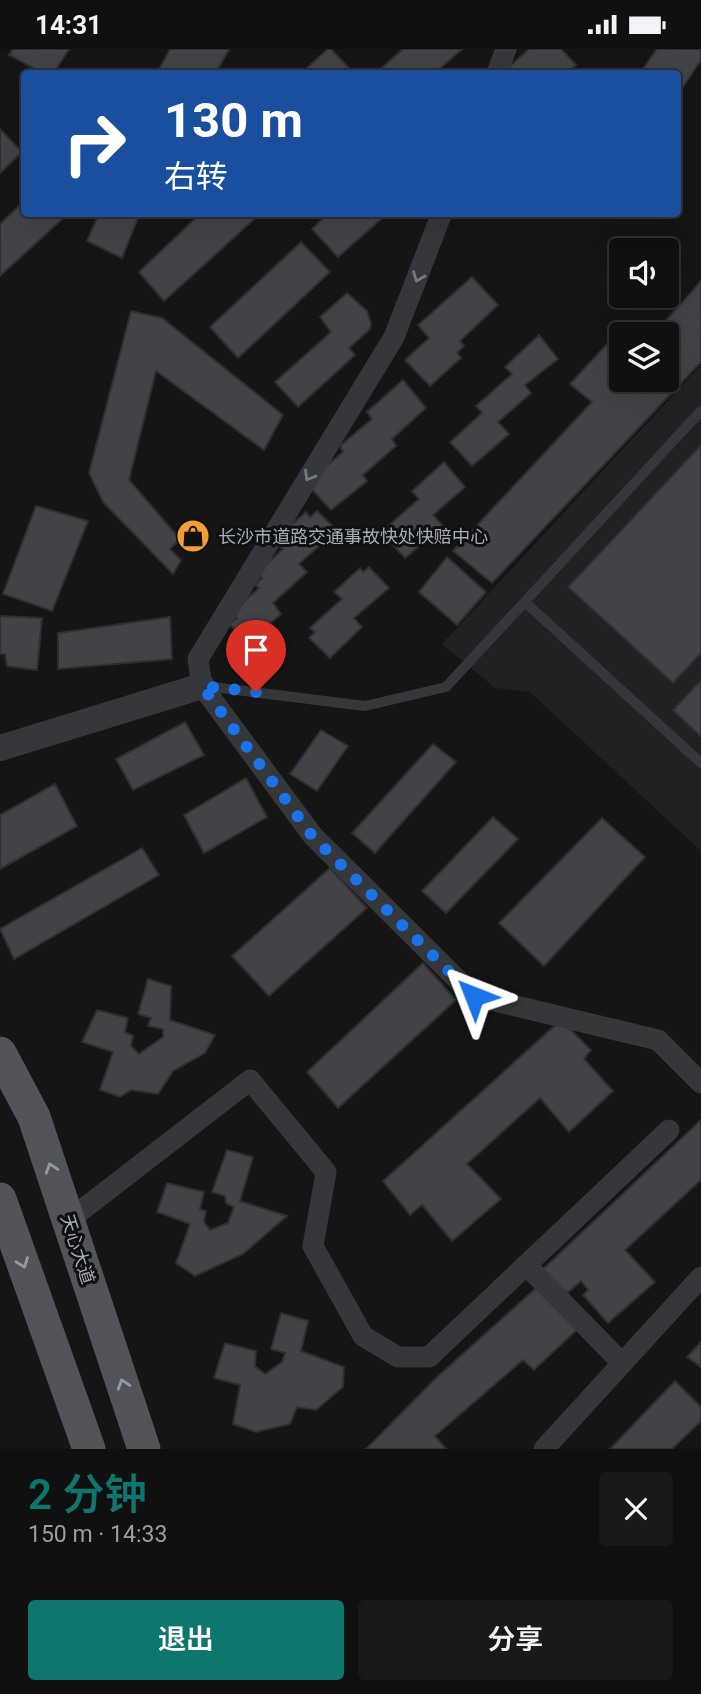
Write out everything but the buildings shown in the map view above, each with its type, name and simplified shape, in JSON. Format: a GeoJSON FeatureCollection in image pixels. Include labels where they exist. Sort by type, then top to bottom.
{"type":"FeatureCollection","features":[{"type":"Feature","properties":{"kind":"main road","name":"天心大道"},"geometry":{"type":"LineString","coordinates":[[0,1053],[34,1117],[145,1449]]}},
{"type":"Feature","properties":{"kind":"main road"},"geometry":{"type":"LineString","coordinates":[[0,1199],[89,1449]]}},
{"type":"Feature","properties":{"kind":"street"},"geometry":{"type":"LineString","coordinates":[[498,70],[506,49]]}},
{"type":"Feature","properties":{"kind":"street"},"geometry":{"type":"LineString","coordinates":[[440,217],[394,337],[198,659],[202,686],[313,837],[474,996],[658,1040],[701,1083]]}},
{"type":"Feature","properties":{"kind":"street"},"geometry":{"type":"LineString","coordinates":[[0,748],[202,686]]}},
{"type":"Feature","properties":{"kind":"street"},"geometry":{"type":"LineString","coordinates":[[69,1220],[250,1080],[326,1172],[313,1246],[363,1336],[398,1357],[429,1357],[669,1130]]}},
{"type":"Feature","properties":{"kind":"street"},"geometry":{"type":"LineString","coordinates":[[526,1265],[622,1363]]}},
{"type":"Feature","properties":{"kind":"street"},"geometry":{"type":"LineString","coordinates":[[544,1449],[701,1277]]}},
{"type":"Feature","properties":{"kind":"lane"},"geometry":{"type":"LineString","coordinates":[[202,686],[365,706],[446,687],[701,411]]}},
{"type":"Feature","properties":{"kind":"lane"},"geometry":{"type":"LineString","coordinates":[[526,603],[701,763]]}},
{"type":"Feature","properties":{"kind":"shaded area"},"geometry":{"type":"Polygon","coordinates":[[[701,365],[701,851],[530,692],[495,688],[442,644],[676,392],[679,392],[701,365]]]}},
{"type":"Feature","properties":{"kind":"place","name":"长沙市道路交通事故快处快赔中心"},"geometry":{"type":"Point","coordinates":[193,536]}},
{"type":"Feature","properties":{"kind":"route"},"geometry":{"type":"LineString","coordinates":[[256,692],[202,686],[313,837],[474,996]]}}]}
